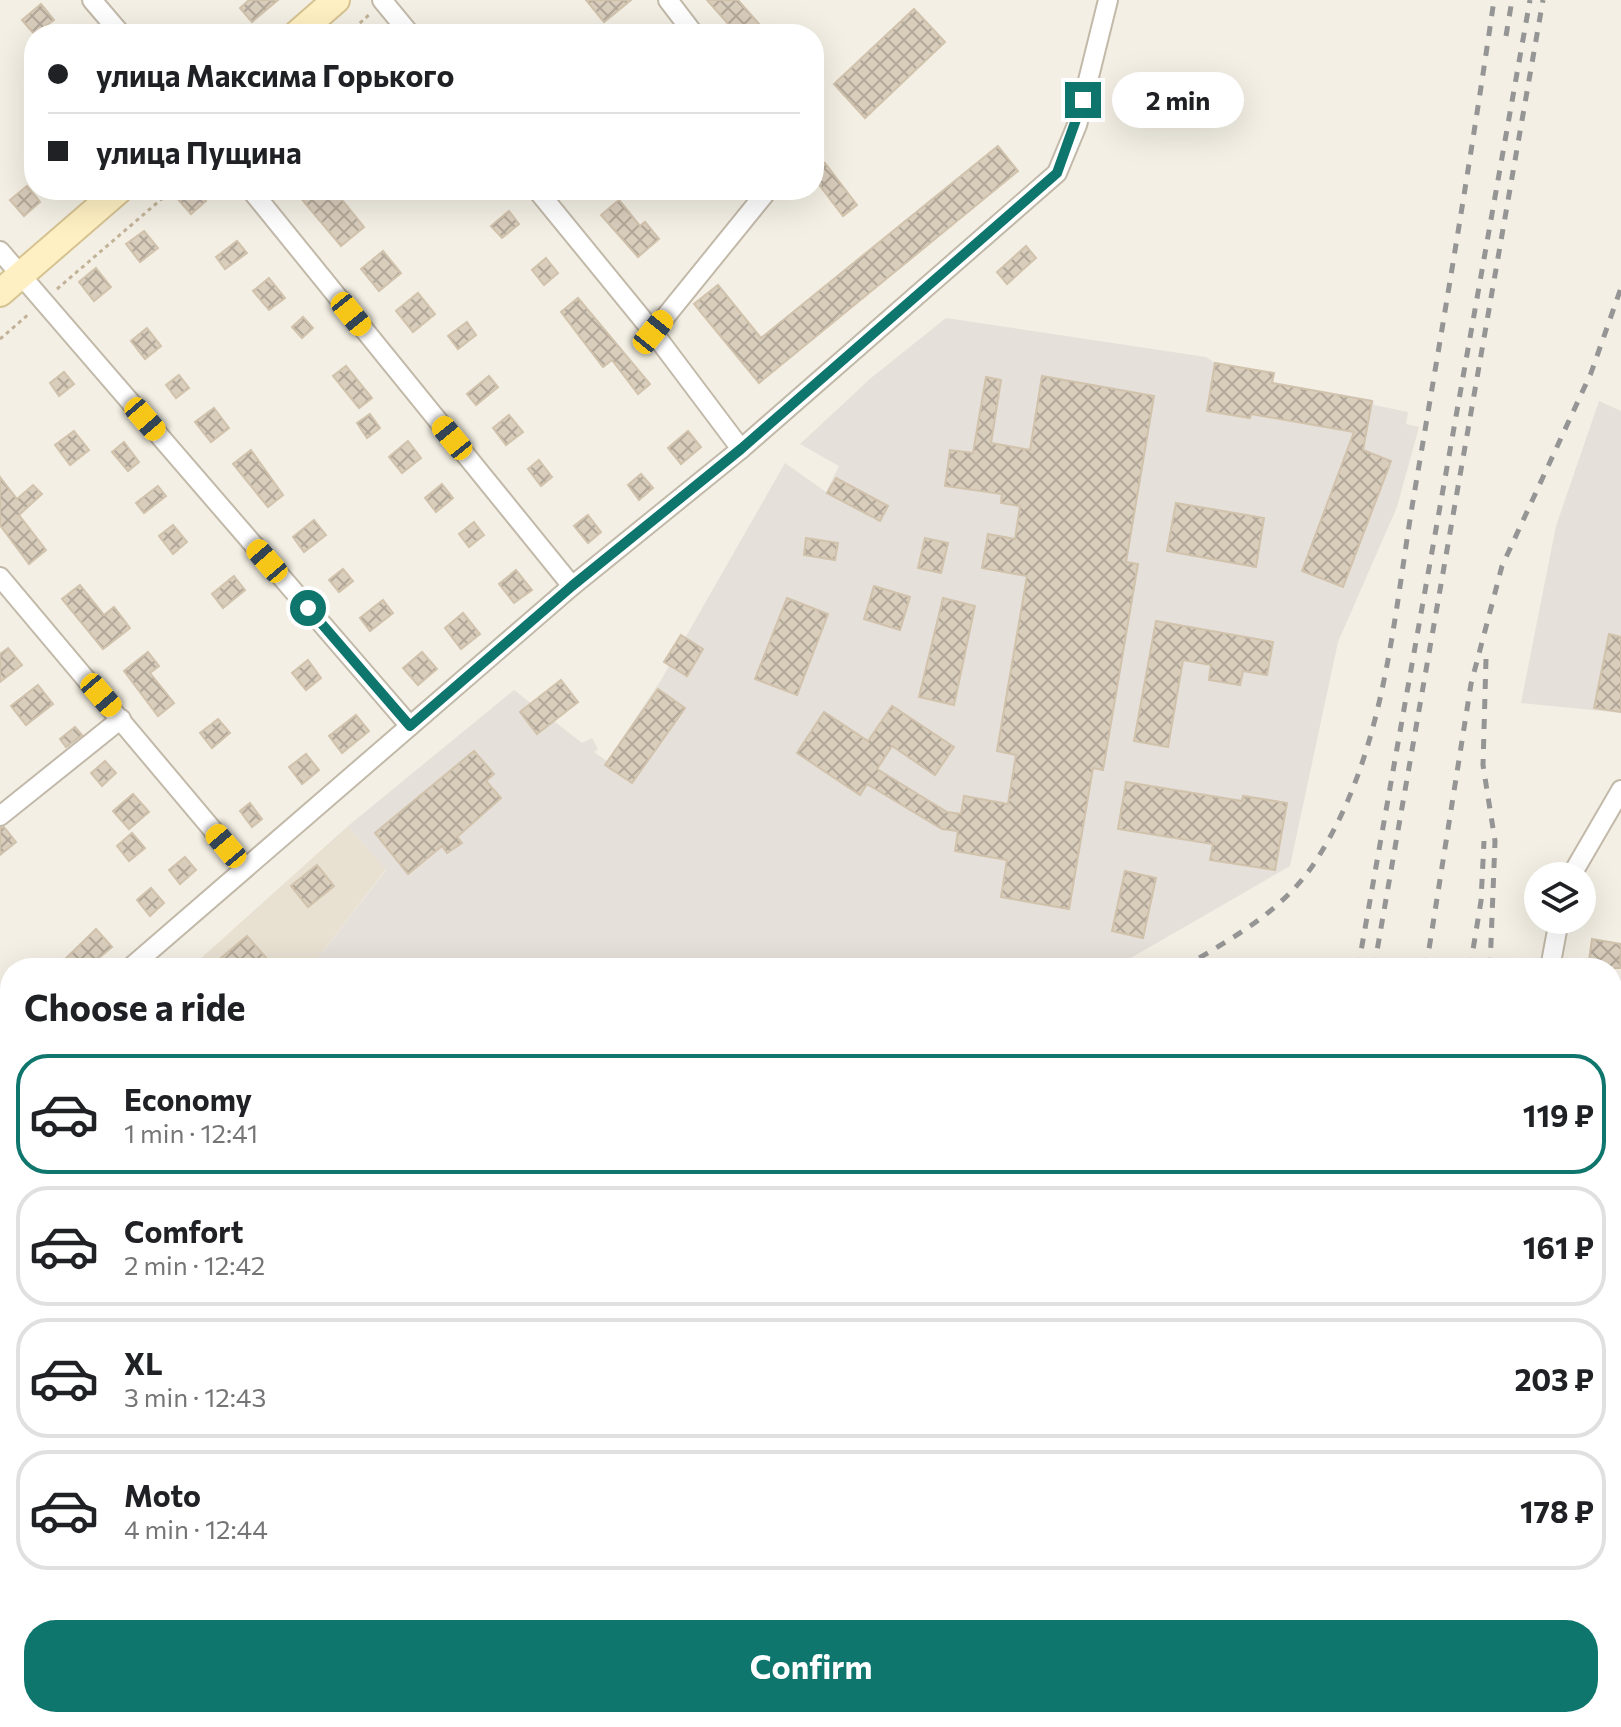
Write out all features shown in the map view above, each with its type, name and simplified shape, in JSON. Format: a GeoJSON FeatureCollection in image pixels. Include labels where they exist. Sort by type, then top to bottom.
{"type":"FeatureCollection","features":[{"type":"Feature","properties":{"kind":"main road"},"geometry":{"type":"LineString","coordinates":[[308,24],[336,0]]}},
{"type":"Feature","properties":{"kind":"main road"},"geometry":{"type":"LineString","coordinates":[[0,293],[107,200]]}},
{"type":"Feature","properties":{"kind":"street"},"geometry":{"type":"LineString","coordinates":[[92,0],[112,24]]}},
{"type":"Feature","properties":{"kind":"street"},"geometry":{"type":"LineString","coordinates":[[668,0],[686,24]]}},
{"type":"Feature","properties":{"kind":"street"},"geometry":{"type":"LineString","coordinates":[[141,958],[572,586],[741,449],[1057,173],[1077,125],[1108,0]]}},
{"type":"Feature","properties":{"kind":"street"},"geometry":{"type":"LineString","coordinates":[[383,1],[402,24]]}},
{"type":"Feature","properties":{"kind":"street"},"geometry":{"type":"LineString","coordinates":[[259,200],[572,586]]}},
{"type":"Feature","properties":{"kind":"street"},"geometry":{"type":"LineString","coordinates":[[545,200],[653,332],[741,449]]}},
{"type":"Feature","properties":{"kind":"street"},"geometry":{"type":"LineString","coordinates":[[653,332],[760,200]]}},
{"type":"Feature","properties":{"kind":"street"},"geometry":{"type":"LineString","coordinates":[[0,251],[410,726]]}},
{"type":"Feature","properties":{"kind":"street"},"geometry":{"type":"LineString","coordinates":[[0,577],[244,867]]}},
{"type":"Feature","properties":{"kind":"street"},"geometry":{"type":"LineString","coordinates":[[0,816],[121,719]]}},
{"type":"Feature","properties":{"kind":"street"},"geometry":{"type":"LineString","coordinates":[[1579,862],[1621,790]]}},
{"type":"Feature","properties":{"kind":"street"},"geometry":{"type":"LineString","coordinates":[[1552,958],[1556,934]]}},
{"type":"Feature","properties":{"kind":"path"},"geometry":{"type":"LineString","coordinates":[[359,24],[383,1]]}},
{"type":"Feature","properties":{"kind":"path"},"geometry":{"type":"LineString","coordinates":[[0,339],[160,200]]}},
{"type":"Feature","properties":{"kind":"shaded area"},"geometry":{"type":"Polygon","coordinates":[[[946,318],[1206,357],[1215,363],[1274,373],[1273,382],[1373,400],[1374,405],[1408,412],[1406,424],[1419,427],[1397,507],[1338,642],[1290,866],[1131,958],[318,958],[386,870],[348,826],[514,690],[582,743],[592,738],[598,749],[594,752],[607,761],[661,680],[785,463],[826,492],[839,466],[800,444],[871,378],[946,318]]]}},
{"type":"Feature","properties":{"kind":"shaded area"},"geometry":{"type":"Polygon","coordinates":[[[1599,401],[1621,411],[1621,713],[1521,703],[1556,526],[1599,401]]]}},
{"type":"Feature","properties":{"kind":"shaded area"},"geometry":{"type":"Polygon","coordinates":[[[348,826],[386,869],[318,958],[201,958],[348,826]]]}},
{"type":"Feature","properties":{"kind":"building"},"geometry":{"type":"Polygon","coordinates":[[[249,0],[278,0],[252,22],[240,8],[249,0]]]}},
{"type":"Feature","properties":{"kind":"building"},"geometry":{"type":"Polygon","coordinates":[[[586,0],[631,0],[604,22],[586,0]]]}},
{"type":"Feature","properties":{"kind":"building"},"geometry":{"type":"Polygon","coordinates":[[[707,0],[738,0],[759,24],[728,24],[707,0]]]}},
{"type":"Feature","properties":{"kind":"building"},"geometry":{"type":"Polygon","coordinates":[[[41,4],[54,20],[48,24],[25,24],[22,20],[41,4]]]}},
{"type":"Feature","properties":{"kind":"building"},"geometry":{"type":"Polygon","coordinates":[[[914,9],[945,42],[865,118],[834,84],[914,9]]]}},
{"type":"Feature","properties":{"kind":"building"},"geometry":{"type":"Polygon","coordinates":[[[998,146],[1018,171],[759,383],[694,304],[718,285],[761,338],[998,146]]]}},
{"type":"Feature","properties":{"kind":"building"},"geometry":{"type":"Polygon","coordinates":[[[824,164],[857,205],[843,216],[824,191],[824,164]]]}},
{"type":"Feature","properties":{"kind":"building"},"geometry":{"type":"Polygon","coordinates":[[[24,188],[24,200],[40,202],[24,216],[10,200],[24,188]]]}},
{"type":"Feature","properties":{"kind":"building"},"geometry":{"type":"Polygon","coordinates":[[[179,200],[205,200],[206,201],[191,214],[179,200]]]}},
{"type":"Feature","properties":{"kind":"building"},"geometry":{"type":"Polygon","coordinates":[[[302,200],[342,200],[364,227],[341,246],[302,200]]]}},
{"type":"Feature","properties":{"kind":"building"},"geometry":{"type":"Polygon","coordinates":[[[619,200],[640,226],[645,222],[659,239],[638,257],[601,215],[619,200]]]}},
{"type":"Feature","properties":{"kind":"building"},"geometry":{"type":"Polygon","coordinates":[[[509,211],[519,224],[502,238],[491,226],[509,211]]]}},
{"type":"Feature","properties":{"kind":"building"},"geometry":{"type":"Polygon","coordinates":[[[144,231],[158,248],[140,262],[126,244],[144,231]]]}},
{"type":"Feature","properties":{"kind":"building"},"geometry":{"type":"Polygon","coordinates":[[[237,241],[247,253],[225,269],[216,257],[237,241]]]}},
{"type":"Feature","properties":{"kind":"building"},"geometry":{"type":"Polygon","coordinates":[[[1026,246],[1036,258],[1007,284],[997,272],[1026,246]]]}},
{"type":"Feature","properties":{"kind":"building"},"geometry":{"type":"Polygon","coordinates":[[[383,251],[401,273],[379,291],[361,269],[383,251]]]}},
{"type":"Feature","properties":{"kind":"building"},"geometry":{"type":"Polygon","coordinates":[[[546,258],[558,273],[544,285],[532,270],[546,258]]]}},
{"type":"Feature","properties":{"kind":"building"},"geometry":{"type":"Polygon","coordinates":[[[96,268],[111,287],[94,301],[79,282],[96,268]]]}},
{"type":"Feature","properties":{"kind":"building"},"geometry":{"type":"Polygon","coordinates":[[[269,278],[285,298],[269,310],[253,291],[269,278]]]}},
{"type":"Feature","properties":{"kind":"building"},"geometry":{"type":"Polygon","coordinates":[[[418,293],[435,314],[413,332],[396,311],[418,293]]]}},
{"type":"Feature","properties":{"kind":"building"},"geometry":{"type":"Polygon","coordinates":[[[578,298],[650,384],[638,394],[612,360],[603,367],[561,312],[578,298]]]}},
{"type":"Feature","properties":{"kind":"building"},"geometry":{"type":"Polygon","coordinates":[[[303,317],[313,328],[302,338],[292,327],[303,317]]]}},
{"type":"Feature","properties":{"kind":"building"},"geometry":{"type":"Polygon","coordinates":[[[467,322],[476,335],[458,349],[448,336],[467,322]]]}},
{"type":"Feature","properties":{"kind":"building"},"geometry":{"type":"Polygon","coordinates":[[[147,328],[161,346],[145,359],[131,341],[147,328]]]}},
{"type":"Feature","properties":{"kind":"building"},"geometry":{"type":"Polygon","coordinates":[[[1215,363],[1274,373],[1272,383],[1372,401],[1363,450],[1391,461],[1343,587],[1302,571],[1354,432],[1251,414],[1250,418],[1207,411],[1215,363]]]}},
{"type":"Feature","properties":{"kind":"building"},"geometry":{"type":"Polygon","coordinates":[[[346,366],[372,398],[359,408],[333,376],[346,366]]]}},
{"type":"Feature","properties":{"kind":"building"},"geometry":{"type":"Polygon","coordinates":[[[64,372],[74,384],[59,396],[50,383],[64,372]]]}},
{"type":"Feature","properties":{"kind":"building"},"geometry":{"type":"Polygon","coordinates":[[[179,375],[189,388],[176,398],[166,385],[179,375]]]}},
{"type":"Feature","properties":{"kind":"building"},"geometry":{"type":"Polygon","coordinates":[[[489,376],[498,387],[476,405],[467,394],[489,376]]]}},
{"type":"Feature","properties":{"kind":"building"},"geometry":{"type":"Polygon","coordinates":[[[1042,376],[1154,396],[1126,562],[1138,564],[1103,770],[1093,768],[1069,909],[1001,897],[1007,860],[955,851],[958,831],[942,829],[867,784],[860,795],[797,753],[824,712],[868,741],[892,706],[954,747],[935,775],[892,746],[877,769],[947,812],[961,814],[964,796],[1008,804],[1016,755],[997,751],[1027,576],[982,568],[988,534],[1015,539],[1020,506],[1001,503],[1002,494],[945,486],[950,450],[973,453],[986,377],[1001,380],[991,443],[1030,450],[1042,376]]]}},
{"type":"Feature","properties":{"kind":"building"},"geometry":{"type":"Polygon","coordinates":[[[214,408],[229,428],[211,442],[195,422],[214,408]]]}},
{"type":"Feature","properties":{"kind":"building"},"geometry":{"type":"Polygon","coordinates":[[[370,414],[380,428],[367,438],[357,423],[370,414]]]}},
{"type":"Feature","properties":{"kind":"building"},"geometry":{"type":"Polygon","coordinates":[[[509,415],[523,432],[506,445],[493,428],[509,415]]]}},
{"type":"Feature","properties":{"kind":"building"},"geometry":{"type":"Polygon","coordinates":[[[74,431],[89,450],[70,465],[55,445],[74,431]]]}},
{"type":"Feature","properties":{"kind":"building"},"geometry":{"type":"Polygon","coordinates":[[[688,431],[701,447],[681,464],[668,448],[688,431]]]}},
{"type":"Feature","properties":{"kind":"building"},"geometry":{"type":"Polygon","coordinates":[[[408,441],[421,458],[402,473],[389,457],[408,441]]]}},
{"type":"Feature","properties":{"kind":"building"},"geometry":{"type":"Polygon","coordinates":[[[124,442],[139,462],[128,471],[112,452],[124,442]]]}},
{"type":"Feature","properties":{"kind":"building"},"geometry":{"type":"Polygon","coordinates":[[[251,450],[283,495],[268,507],[233,464],[251,450]]]}},
{"type":"Feature","properties":{"kind":"building"},"geometry":{"type":"Polygon","coordinates":[[[539,460],[552,477],[541,486],[528,469],[539,460]]]}},
{"type":"Feature","properties":{"kind":"building"},"geometry":{"type":"Polygon","coordinates":[[[641,474],[653,488],[639,500],[628,485],[641,474]]]}},
{"type":"Feature","properties":{"kind":"building"},"geometry":{"type":"Polygon","coordinates":[[[0,477],[17,499],[33,485],[42,494],[19,515],[46,550],[29,564],[0,525],[0,477]]]}},
{"type":"Feature","properties":{"kind":"building"},"geometry":{"type":"Polygon","coordinates":[[[836,478],[888,506],[880,521],[827,493],[836,478]]]}},
{"type":"Feature","properties":{"kind":"building"},"geometry":{"type":"Polygon","coordinates":[[[442,484],[453,498],[436,512],[425,498],[442,484]]]}},
{"type":"Feature","properties":{"kind":"building"},"geometry":{"type":"Polygon","coordinates":[[[158,486],[166,496],[144,513],[136,503],[158,486]]]}},
{"type":"Feature","properties":{"kind":"building"},"geometry":{"type":"Polygon","coordinates":[[[1176,503],[1264,518],[1256,567],[1167,551],[1176,503]]]}},
{"type":"Feature","properties":{"kind":"building"},"geometry":{"type":"Polygon","coordinates":[[[588,515],[601,532],[588,543],[574,526],[588,515]]]}},
{"type":"Feature","properties":{"kind":"building"},"geometry":{"type":"Polygon","coordinates":[[[314,520],[326,535],[304,552],[293,537],[314,520]]]}},
{"type":"Feature","properties":{"kind":"building"},"geometry":{"type":"Polygon","coordinates":[[[474,522],[484,535],[469,547],[459,534],[474,522]]]}},
{"type":"Feature","properties":{"kind":"building"},"geometry":{"type":"Polygon","coordinates":[[[173,525],[187,542],[173,554],[159,536],[173,525]]]}},
{"type":"Feature","properties":{"kind":"building"},"geometry":{"type":"Polygon","coordinates":[[[806,538],[838,543],[835,560],[804,555],[806,538]]]}},
{"type":"Feature","properties":{"kind":"building"},"geometry":{"type":"Polygon","coordinates":[[[925,538],[948,543],[941,573],[918,568],[925,538]]]}},
{"type":"Feature","properties":{"kind":"building"},"geometry":{"type":"Polygon","coordinates":[[[343,569],[353,581],[339,592],[329,580],[343,569]]]}},
{"type":"Feature","properties":{"kind":"building"},"geometry":{"type":"Polygon","coordinates":[[[516,570],[532,590],[514,603],[499,584],[516,570]]]}},
{"type":"Feature","properties":{"kind":"building"},"geometry":{"type":"Polygon","coordinates":[[[234,576],[245,590],[223,608],[212,594],[234,576]]]}},
{"type":"Feature","properties":{"kind":"building"},"geometry":{"type":"Polygon","coordinates":[[[80,585],[104,615],[114,607],[130,628],[103,649],[62,599],[80,585]]]}},
{"type":"Feature","properties":{"kind":"building"},"geometry":{"type":"Polygon","coordinates":[[[874,586],[910,597],[900,630],[864,619],[874,586]]]}},
{"type":"Feature","properties":{"kind":"building"},"geometry":{"type":"Polygon","coordinates":[[[787,598],[828,614],[797,695],[755,679],[787,598]]]}},
{"type":"Feature","properties":{"kind":"building"},"geometry":{"type":"Polygon","coordinates":[[[943,598],[975,606],[954,705],[919,697],[943,598]]]}},
{"type":"Feature","properties":{"kind":"building"},"geometry":{"type":"Polygon","coordinates":[[[383,600],[393,613],[370,631],[360,618],[383,600]]]}},
{"type":"Feature","properties":{"kind":"building"},"geometry":{"type":"Polygon","coordinates":[[[463,613],[480,634],[461,649],[445,628],[463,613]]]}},
{"type":"Feature","properties":{"kind":"building"},"geometry":{"type":"Polygon","coordinates":[[[1156,621],[1273,642],[1267,675],[1243,671],[1240,685],[1209,680],[1211,665],[1183,660],[1168,747],[1134,741],[1156,621]]]}},
{"type":"Feature","properties":{"kind":"building"},"geometry":{"type":"Polygon","coordinates":[[[1609,634],[1621,637],[1621,712],[1594,708],[1609,634]]]}},
{"type":"Feature","properties":{"kind":"building"},"geometry":{"type":"Polygon","coordinates":[[[681,635],[703,649],[687,676],[664,662],[681,635]]]}},
{"type":"Feature","properties":{"kind":"building"},"geometry":{"type":"Polygon","coordinates":[[[8,648],[22,665],[0,682],[0,654],[8,648]]]}},
{"type":"Feature","properties":{"kind":"building"},"geometry":{"type":"Polygon","coordinates":[[[148,652],[159,666],[150,673],[174,703],[158,716],[124,671],[148,652]]]}},
{"type":"Feature","properties":{"kind":"building"},"geometry":{"type":"Polygon","coordinates":[[[422,652],[437,669],[418,685],[403,668],[422,652]]]}},
{"type":"Feature","properties":{"kind":"building"},"geometry":{"type":"Polygon","coordinates":[[[308,660],[321,678],[306,690],[292,673],[308,660]]]}},
{"type":"Feature","properties":{"kind":"building"},"geometry":{"type":"Polygon","coordinates":[[[561,680],[578,702],[537,734],[520,712],[561,680]]]}},
{"type":"Feature","properties":{"kind":"building"},"geometry":{"type":"Polygon","coordinates":[[[38,685],[53,704],[26,725],[11,706],[38,685]]]}},
{"type":"Feature","properties":{"kind":"building"},"geometry":{"type":"Polygon","coordinates":[[[658,689],[685,708],[632,783],[605,765],[658,689]]]}},
{"type":"Feature","properties":{"kind":"building"},"geometry":{"type":"Polygon","coordinates":[[[356,715],[369,731],[342,753],[329,736],[356,715]]]}},
{"type":"Feature","properties":{"kind":"building"},"geometry":{"type":"Polygon","coordinates":[[[218,719],[230,733],[212,748],[200,733],[218,719]]]}},
{"type":"Feature","properties":{"kind":"building"},"geometry":{"type":"Polygon","coordinates":[[[75,727],[82,735],[66,747],[60,739],[75,727]]]}},
{"type":"Feature","properties":{"kind":"building"},"geometry":{"type":"Polygon","coordinates":[[[474,751],[494,774],[486,781],[501,798],[457,837],[462,843],[447,853],[442,846],[408,874],[375,833],[474,751]]]}},
{"type":"Feature","properties":{"kind":"building"},"geometry":{"type":"Polygon","coordinates":[[[306,754],[319,770],[302,784],[289,767],[306,754]]]}},
{"type":"Feature","properties":{"kind":"building"},"geometry":{"type":"Polygon","coordinates":[[[105,761],[116,773],[102,786],[91,773],[105,761]]]}},
{"type":"Feature","properties":{"kind":"building"},"geometry":{"type":"Polygon","coordinates":[[[1126,782],[1242,801],[1243,796],[1287,803],[1275,870],[1210,860],[1213,844],[1118,829],[1126,782]]]}},
{"type":"Feature","properties":{"kind":"building"},"geometry":{"type":"Polygon","coordinates":[[[133,794],[149,812],[129,829],[113,811],[133,794]]]}},
{"type":"Feature","properties":{"kind":"building"},"geometry":{"type":"Polygon","coordinates":[[[250,803],[262,819],[252,827],[240,811],[250,803]]]}},
{"type":"Feature","properties":{"kind":"building"},"geometry":{"type":"Polygon","coordinates":[[[4,827],[16,842],[0,855],[0,828],[4,827]]]}},
{"type":"Feature","properties":{"kind":"building"},"geometry":{"type":"Polygon","coordinates":[[[132,833],[145,848],[129,861],[117,846],[132,833]]]}},
{"type":"Feature","properties":{"kind":"building"},"geometry":{"type":"Polygon","coordinates":[[[185,857],[196,870],[180,884],[169,870],[185,857]]]}},
{"type":"Feature","properties":{"kind":"building"},"geometry":{"type":"Polygon","coordinates":[[[317,865],[334,886],[308,907],[291,886],[317,865]]]}},
{"type":"Feature","properties":{"kind":"building"},"geometry":{"type":"Polygon","coordinates":[[[1125,871],[1156,878],[1143,938],[1112,931],[1125,871]]]}},
{"type":"Feature","properties":{"kind":"building"},"geometry":{"type":"Polygon","coordinates":[[[151,888],[164,903],[150,916],[137,900],[151,888]]]}},
{"type":"Feature","properties":{"kind":"building"},"geometry":{"type":"Polygon","coordinates":[[[96,929],[112,947],[99,958],[66,958],[96,929]]]}},
{"type":"Feature","properties":{"kind":"building"},"geometry":{"type":"Polygon","coordinates":[[[247,936],[266,958],[221,958],[247,936]]]}},
{"type":"Feature","properties":{"kind":"building"},"geometry":{"type":"Polygon","coordinates":[[[1592,939],[1621,944],[1620,958],[1589,958],[1592,939]]]}},
{"type":"Feature","properties":{"kind":"railway"},"geometry":{"type":"LineString","coordinates":[[1199,958],[1274,908],[1304,877],[1340,817],[1372,729],[1392,636],[1494,0]]}},
{"type":"Feature","properties":{"kind":"railway"},"geometry":{"type":"LineString","coordinates":[[1506,36],[1512,0]]}},
{"type":"Feature","properties":{"kind":"railway"},"geometry":{"type":"LineString","coordinates":[[1360,958],[1530,0]]}},
{"type":"Feature","properties":{"kind":"railway"},"geometry":{"type":"LineString","coordinates":[[1376,958],[1543,0]]}},
{"type":"Feature","properties":{"kind":"railway"},"geometry":{"type":"LineString","coordinates":[[1428,958],[1471,684],[1502,566],[1591,373],[1621,288]]}},
{"type":"Feature","properties":{"kind":"railway"},"geometry":{"type":"LineString","coordinates":[[1486,659],[1483,765],[1495,841],[1490,958]]}},
{"type":"Feature","properties":{"kind":"railway"},"geometry":{"type":"LineString","coordinates":[[1472,958],[1481,901],[1484,841]]}},
{"type":"Feature","properties":{"kind":"route"},"geometry":{"type":"LineString","coordinates":[[308,608],[410,726],[572,586],[741,449],[1057,173],[1077,125],[1083,100]]}}]}
